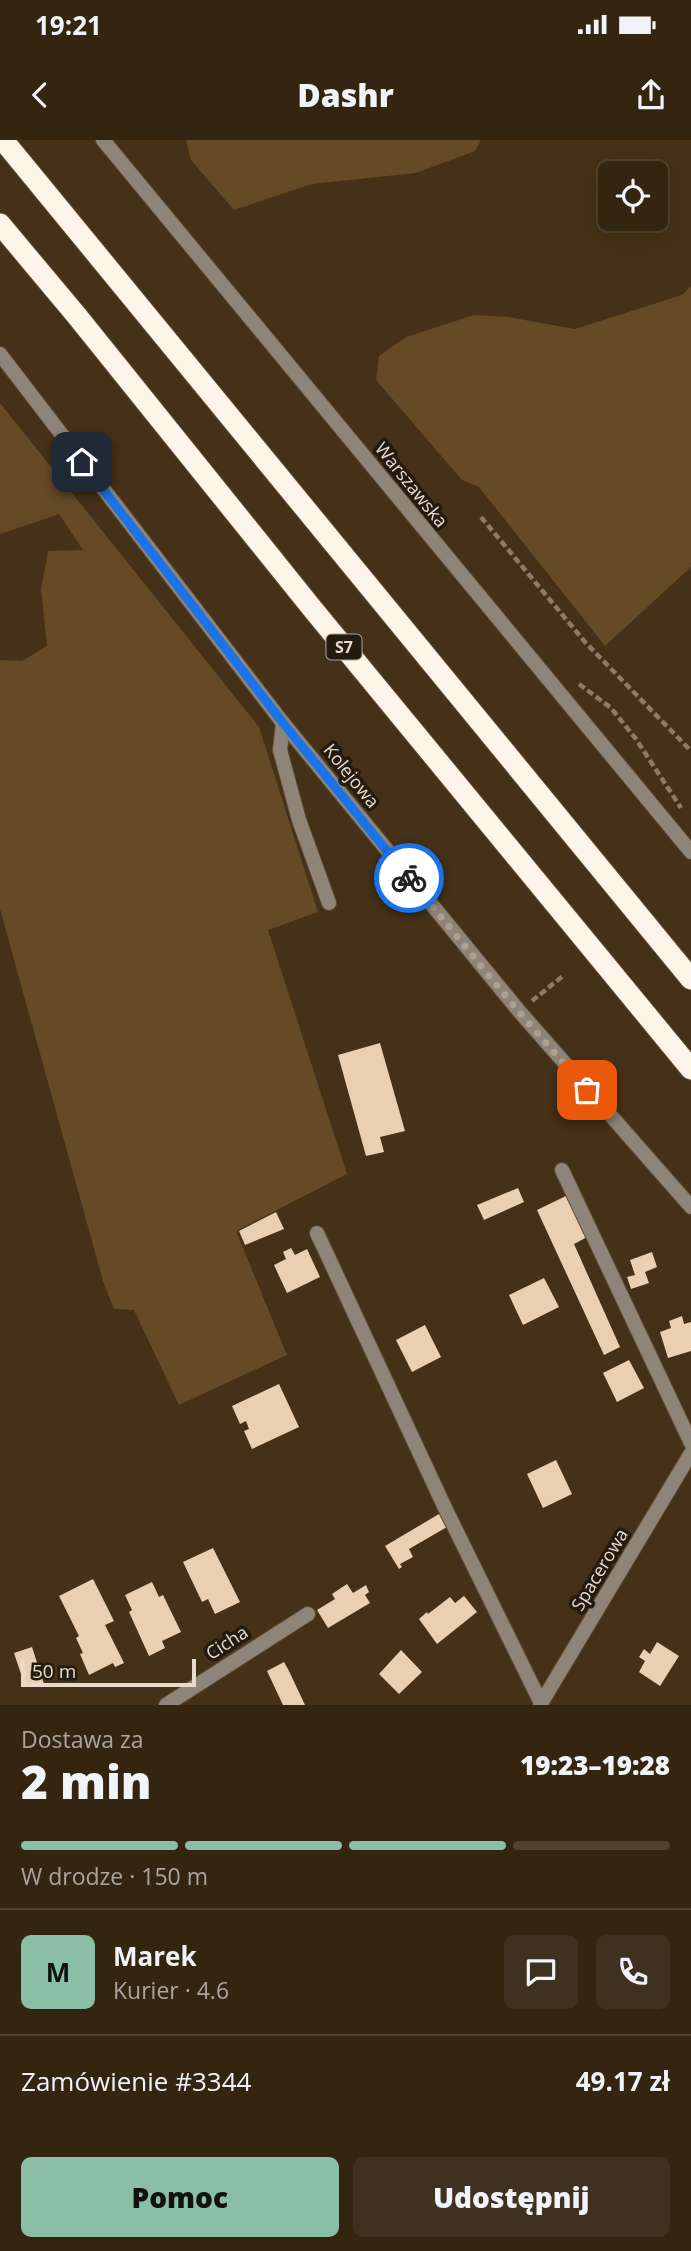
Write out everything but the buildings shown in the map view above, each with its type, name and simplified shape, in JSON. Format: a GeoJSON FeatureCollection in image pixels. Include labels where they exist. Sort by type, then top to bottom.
{"type":"FeatureCollection","features":[{"type":"Feature","properties":{"kind":"highway"},"geometry":{"type":"LineString","coordinates":[[3,140],[691,979]]}},
{"type":"Feature","properties":{"kind":"highway","name":"S7"},"geometry":{"type":"LineString","coordinates":[[0,224],[691,1069]]}},
{"type":"Feature","properties":{"kind":"street","name":"Warszawska"},"geometry":{"type":"LineString","coordinates":[[103,140],[691,852]]}},
{"type":"Feature","properties":{"kind":"street","name":"Kolejowa"},"geometry":{"type":"LineString","coordinates":[[0,354],[283,723],[519,1012],[691,1207]]}},
{"type":"Feature","properties":{"kind":"street"},"geometry":{"type":"LineString","coordinates":[[283,723],[280,750],[299,820],[329,903]]}},
{"type":"Feature","properties":{"kind":"street"},"geometry":{"type":"LineString","coordinates":[[562,1170],[691,1443]]}},
{"type":"Feature","properties":{"kind":"street"},"geometry":{"type":"LineString","coordinates":[[317,1233],[446,1510],[541,1704]]}},
{"type":"Feature","properties":{"kind":"street","name":"Spacerowa"},"geometry":{"type":"LineString","coordinates":[[541,1704],[691,1453]]}},
{"type":"Feature","properties":{"kind":"street","name":"Cicha"},"geometry":{"type":"LineString","coordinates":[[166,1705],[308,1614]]}},
{"type":"Feature","properties":{"kind":"path"},"geometry":{"type":"LineString","coordinates":[[481,517],[585,642],[691,751]]}},
{"type":"Feature","properties":{"kind":"path"},"geometry":{"type":"LineString","coordinates":[[519,1012],[564,975]]}},
{"type":"Feature","properties":{"kind":"shaded area"},"geometry":{"type":"Polygon","coordinates":[[[186,140],[481,140],[475,151],[416,173],[312,184],[234,210],[191,160],[186,140]]]}},
{"type":"Feature","properties":{"kind":"shaded area"},"geometry":{"type":"Polygon","coordinates":[[[691,286],[691,567],[605,646],[479,487],[462,480],[376,380],[379,356],[406,337],[474,315],[508,317],[575,329],[682,295],[691,286]]]}},
{"type":"Feature","properties":{"kind":"shaded area"},"geometry":{"type":"Polygon","coordinates":[[[0,403],[259,727],[318,912],[268,930],[347,1174],[236,1231],[287,1355],[179,1405],[134,1310],[114,1309],[103,1281],[0,909],[0,660],[22,661],[47,646],[41,589],[48,551],[83,550],[59,514],[0,534],[0,403]]]}},
{"type":"Feature","properties":{"kind":"way so far"},"geometry":{"type":"LineString","coordinates":[[409,878],[587,1090]]}},
{"type":"Feature","properties":{"kind":"route"},"geometry":{"type":"LineString","coordinates":[[82,462],[197,614],[409,878]]}}]}
